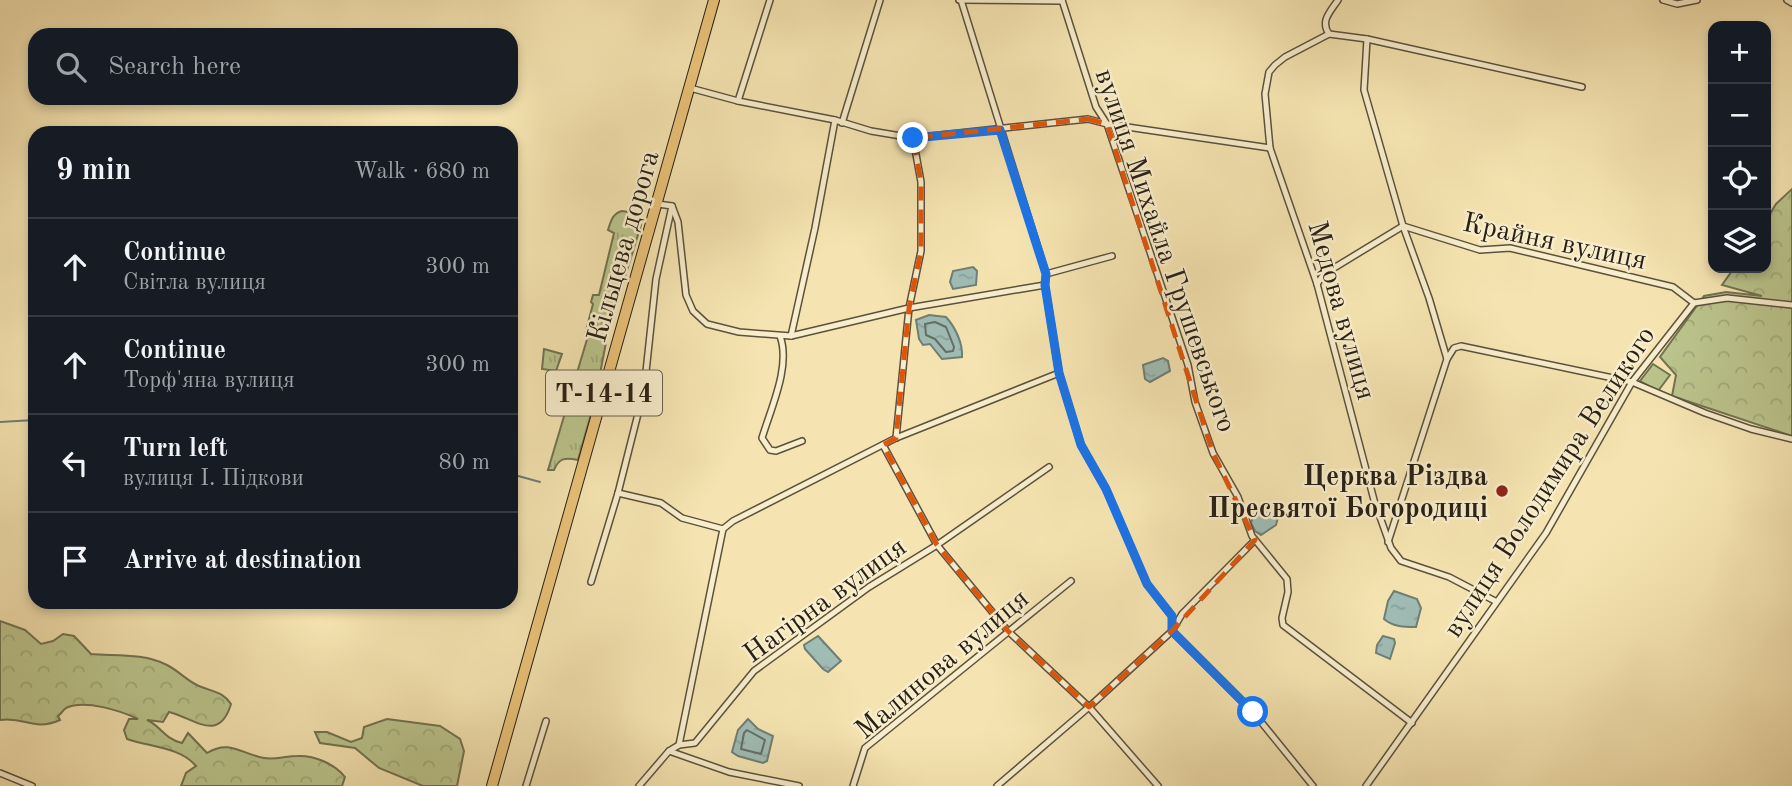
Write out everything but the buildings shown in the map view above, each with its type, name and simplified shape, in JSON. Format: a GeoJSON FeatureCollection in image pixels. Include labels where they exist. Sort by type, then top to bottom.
{"type":"FeatureCollection","features":[{"type":"Feature","properties":{"kind":"highway","name":"Кільцева дорога"},"geometry":{"type":"LineString","coordinates":[[492,786],[714,0]]}},
{"type":"Feature","properties":{"kind":"street"},"geometry":{"type":"LineString","coordinates":[[738,101],[770,0]]}},
{"type":"Feature","properties":{"kind":"street"},"geometry":{"type":"LineString","coordinates":[[842,122],[880,0]]}},
{"type":"Feature","properties":{"kind":"street"},"geometry":{"type":"LineString","coordinates":[[1062,1],[960,0],[1046,274],[1045,285],[1059,373],[1081,445],[1106,489],[1147,584],[1172,616],[1172,631],[1253,712],[1312,786]]}},
{"type":"Feature","properties":{"kind":"street"},"geometry":{"type":"LineString","coordinates":[[1338,0],[1325,19],[1325,29],[1329,34],[1367,39],[1582,87]]}},
{"type":"Feature","properties":{"kind":"street"},"geometry":{"type":"LineString","coordinates":[[1662,0],[1677,4],[1697,0]]}},
{"type":"Feature","properties":{"kind":"street"},"geometry":{"type":"LineString","coordinates":[[1787,0],[1792,2]]}},
{"type":"Feature","properties":{"kind":"street","name":"вулиця Михайла Грушевського"},"geometry":{"type":"LineString","coordinates":[[1062,1],[1096,107],[1107,124],[1188,365],[1195,402],[1213,453],[1238,498],[1255,540],[1287,579],[1288,593],[1283,625],[1412,723]]}},
{"type":"Feature","properties":{"kind":"street","name":"Медова вулиця"},"geometry":{"type":"LineString","coordinates":[[1329,34],[1285,57],[1269,72],[1265,94],[1270,148],[1317,284],[1374,500],[1388,542],[1401,561],[1449,578],[1495,601]]}},
{"type":"Feature","properties":{"kind":"street"},"geometry":{"type":"LineString","coordinates":[[1367,39],[1363,90],[1403,226],[1447,359]]}},
{"type":"Feature","properties":{"kind":"street"},"geometry":{"type":"LineString","coordinates":[[690,88],[738,101],[835,120],[871,131],[913,138],[1088,119],[1270,148]]}},
{"type":"Feature","properties":{"kind":"street"},"geometry":{"type":"LineString","coordinates":[[792,336],[835,120]]}},
{"type":"Feature","properties":{"kind":"street"},"geometry":{"type":"LineString","coordinates":[[896,438],[909,308],[922,251],[921,182],[913,138]]}},
{"type":"Feature","properties":{"kind":"street"},"geometry":{"type":"LineString","coordinates":[[658,204],[672,206]]}},
{"type":"Feature","properties":{"kind":"street"},"geometry":{"type":"LineString","coordinates":[[672,206],[678,222],[686,295],[693,311],[707,324],[739,332],[792,336],[909,308],[1045,285]]}},
{"type":"Feature","properties":{"kind":"street"},"geometry":{"type":"LineString","coordinates":[[591,582],[618,493],[644,390],[656,279],[672,206]]}},
{"type":"Feature","properties":{"kind":"street"},"geometry":{"type":"LineString","coordinates":[[1317,284],[1324,274],[1403,226]]}},
{"type":"Feature","properties":{"kind":"street","name":"Крайня вулиця"},"geometry":{"type":"LineString","coordinates":[[1403,226],[1479,250],[1510,248],[1673,287],[1694,303]]}},
{"type":"Feature","properties":{"kind":"street"},"geometry":{"type":"LineString","coordinates":[[1046,274],[1112,256]]}},
{"type":"Feature","properties":{"kind":"street"},"geometry":{"type":"LineString","coordinates":[[1694,303],[1727,298],[1792,305]]}},
{"type":"Feature","properties":{"kind":"street","name":"вулиця Володимира Великого"},"geometry":{"type":"LineString","coordinates":[[1366,786],[1495,601],[1546,533],[1632,382],[1694,303]]}},
{"type":"Feature","properties":{"kind":"street"},"geometry":{"type":"LineString","coordinates":[[780,336],[784,348],[784,363],[762,438],[770,450],[776,451],[802,441]]}},
{"type":"Feature","properties":{"kind":"street"},"geometry":{"type":"LineString","coordinates":[[1388,542],[1447,359],[1454,348],[1466,347],[1632,382],[1705,413],[1751,429],[1792,439]]}},
{"type":"Feature","properties":{"kind":"street"},"geometry":{"type":"LineString","coordinates":[[680,745],[723,529],[733,521],[896,438],[1059,373]]}},
{"type":"Feature","properties":{"kind":"street"},"geometry":{"type":"LineString","coordinates":[[883,445],[937,545],[1008,631],[1089,707],[1158,786]]}},
{"type":"Feature","properties":{"kind":"street","name":"Нагірна вулиця"},"geometry":{"type":"LineString","coordinates":[[669,751],[680,745],[695,743],[754,671],[869,587],[937,545],[1049,467]]}},
{"type":"Feature","properties":{"kind":"street"},"geometry":{"type":"LineString","coordinates":[[618,493],[661,503],[682,518],[723,529]]}},
{"type":"Feature","properties":{"kind":"street"},"geometry":{"type":"LineString","coordinates":[[997,786],[1172,631],[1182,614],[1255,540]]}},
{"type":"Feature","properties":{"kind":"street","name":"Малинова вулиця"},"geometry":{"type":"LineString","coordinates":[[853,786],[865,748],[1071,582]]}},
{"type":"Feature","properties":{"kind":"street"},"geometry":{"type":"LineString","coordinates":[[526,786],[546,721]]}},
{"type":"Feature","properties":{"kind":"street"},"geometry":{"type":"LineString","coordinates":[[639,786],[669,751],[729,772],[799,786]]}},
{"type":"Feature","properties":{"kind":"street"},"geometry":{"type":"LineString","coordinates":[[0,773],[32,786]]}},
{"type":"Feature","properties":{"kind":"highlighted area"},"geometry":{"type":"Polygon","coordinates":[[[1088,119],[1107,124],[1213,453],[1255,540],[1172,631],[1089,707],[1008,631],[937,545],[883,445],[896,438],[909,308],[921,251],[921,182],[913,138],[1088,119]]]}},
{"type":"Feature","properties":{"kind":"green space"},"geometry":{"type":"Polygon","coordinates":[[[1792,189],[1792,436],[1672,396],[1676,375],[1660,357],[1704,296],[1726,292],[1762,296],[1722,285],[1730,273],[1771,273],[1771,212],[1792,189]]]}},
{"type":"Feature","properties":{"kind":"green space"},"geometry":{"type":"Polygon","coordinates":[[[622,211],[635,213],[641,225],[608,332],[595,400],[578,460],[563,459],[554,470],[548,470],[588,336],[585,334],[593,295],[599,295],[614,233],[608,230],[614,216],[622,211]]]}},
{"type":"Feature","properties":{"kind":"green space"},"geometry":{"type":"Polygon","coordinates":[[[544,349],[562,354],[556,371],[542,369],[544,349]]]}},
{"type":"Feature","properties":{"kind":"green space"},"geometry":{"type":"Polygon","coordinates":[[[1653,364],[1670,375],[1658,391],[1640,381],[1653,364]]]}},
{"type":"Feature","properties":{"kind":"green space"},"geometry":{"type":"Polygon","coordinates":[[[0,621],[25,630],[41,644],[53,641],[63,634],[74,636],[91,654],[139,657],[167,665],[195,684],[221,694],[231,704],[226,716],[213,726],[196,723],[169,712],[163,722],[147,720],[170,738],[182,743],[188,733],[207,753],[229,747],[264,758],[304,756],[317,759],[341,772],[345,777],[342,786],[181,786],[186,773],[196,766],[173,751],[127,739],[124,730],[129,719],[138,719],[103,707],[83,705],[66,708],[58,716],[60,720],[43,725],[0,720],[0,621]]]}},
{"type":"Feature","properties":{"kind":"green space"},"geometry":{"type":"Polygon","coordinates":[[[387,719],[440,726],[460,739],[464,751],[457,786],[423,786],[379,768],[355,748],[320,743],[315,732],[327,732],[351,742],[362,738],[364,727],[387,719]]]}},
{"type":"Feature","properties":{"kind":"water"},"geometry":{"type":"Polygon","coordinates":[[[973,267],[977,271],[976,285],[953,289],[950,282],[953,271],[973,267]]]}},
{"type":"Feature","properties":{"kind":"water"},"geometry":{"type":"Polygon","coordinates":[[[929,315],[946,317],[960,341],[962,357],[942,359],[930,344],[923,345],[919,339],[916,320],[929,315]]]}},
{"type":"Feature","properties":{"kind":"water"},"geometry":{"type":"Polygon","coordinates":[[[1163,358],[1168,361],[1170,371],[1150,382],[1145,379],[1143,365],[1163,358]]]}},
{"type":"Feature","properties":{"kind":"water"},"geometry":{"type":"Polygon","coordinates":[[[1267,503],[1275,507],[1279,514],[1276,525],[1261,535],[1251,523],[1256,510],[1267,503]]]}},
{"type":"Feature","properties":{"kind":"water"},"geometry":{"type":"Polygon","coordinates":[[[1394,591],[1417,599],[1421,608],[1416,627],[1395,625],[1384,619],[1388,601],[1394,591]]]}},
{"type":"Feature","properties":{"kind":"water"},"geometry":{"type":"Polygon","coordinates":[[[818,636],[841,661],[828,672],[805,649],[804,645],[818,636]]]}},
{"type":"Feature","properties":{"kind":"water"},"geometry":{"type":"Polygon","coordinates":[[[1383,636],[1394,639],[1390,659],[1376,653],[1377,645],[1383,636]]]}},
{"type":"Feature","properties":{"kind":"water"},"geometry":{"type":"Polygon","coordinates":[[[748,719],[758,729],[773,736],[767,761],[763,763],[732,752],[738,730],[748,719]]]}},
{"type":"Feature","properties":{"kind":"waterway"},"geometry":{"type":"LineString","coordinates":[[0,422],[28,420]]}},
{"type":"Feature","properties":{"kind":"waterway"},"geometry":{"type":"LineString","coordinates":[[518,476],[540,482]]}},
{"type":"Feature","properties":{"kind":"place","name":"Церква Різдва Пресвятої Богородиці"},"geometry":{"type":"Point","coordinates":[1502,491]}},
{"type":"Feature","properties":{"kind":"route"},"geometry":{"type":"LineString","coordinates":[[913,138],[1000,130],[1046,274],[1045,285],[1059,373],[1081,445],[1106,489],[1147,584],[1172,616],[1172,631],[1253,712]]}}]}
